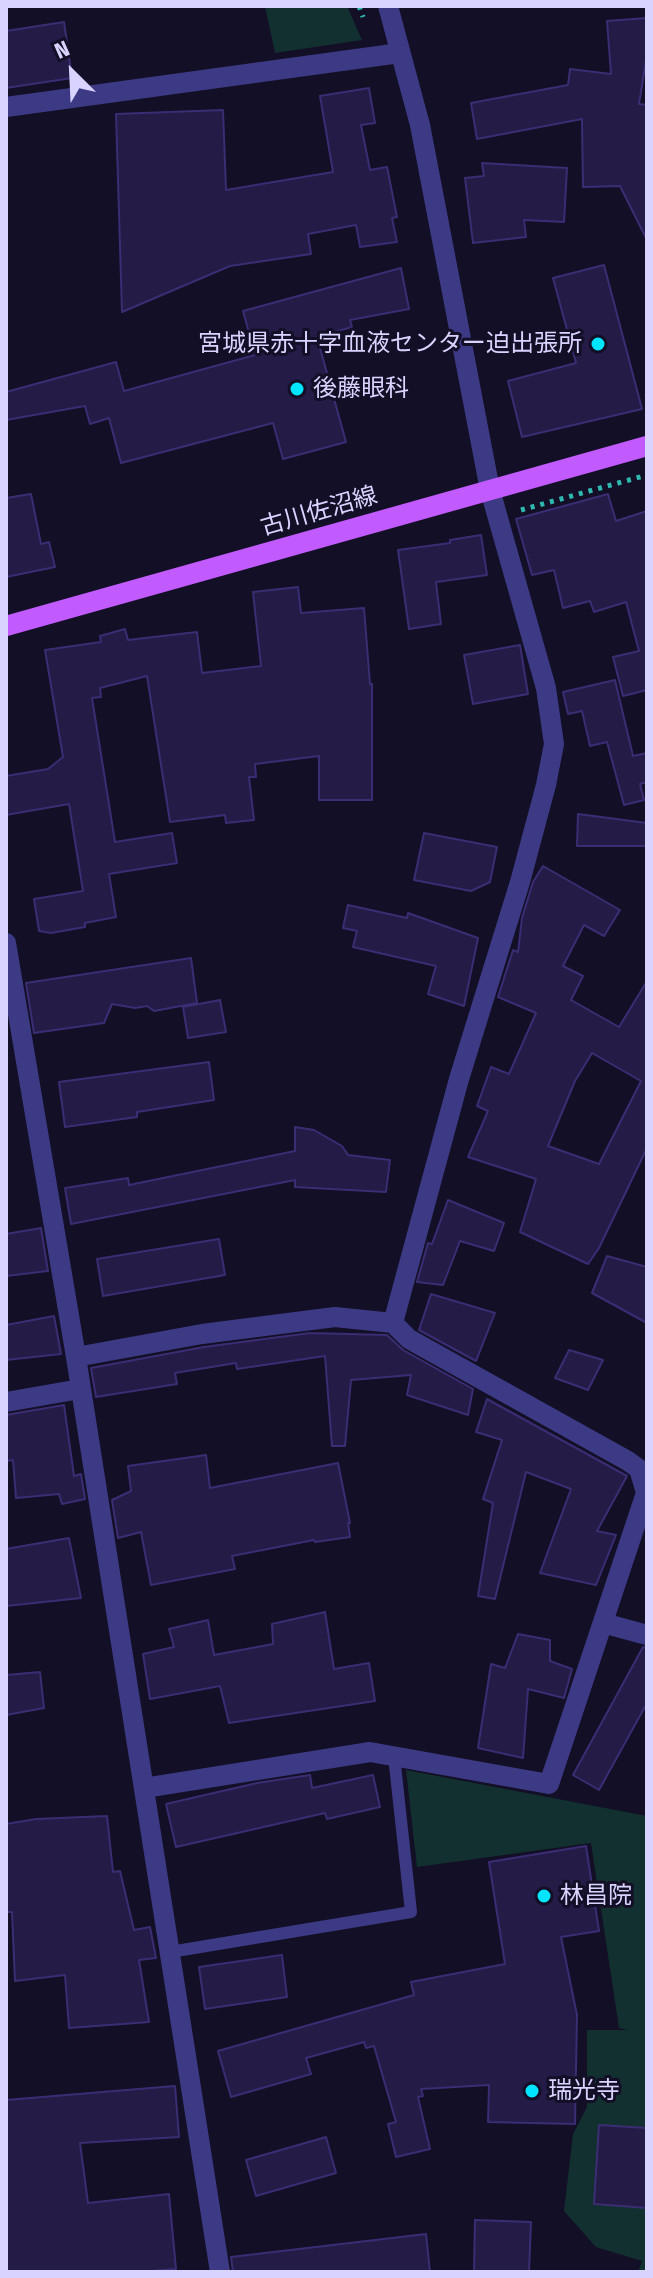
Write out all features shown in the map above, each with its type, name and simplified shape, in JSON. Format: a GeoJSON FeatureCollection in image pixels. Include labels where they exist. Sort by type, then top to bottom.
{"type":"FeatureCollection","features":[{"type":"Feature","properties":{"kind":"main road","name":"古川佐沼線"},"geometry":{"type":"LineString","coordinates":[[6,626],[647,446]]}},
{"type":"Feature","properties":{"kind":"street"},"geometry":{"type":"LineString","coordinates":[[388,6],[420,125],[490,490],[546,688],[554,744],[520,882],[459,1079],[393,1323]]}},
{"type":"Feature","properties":{"kind":"street"},"geometry":{"type":"LineString","coordinates":[[6,107],[400,53]]}},
{"type":"Feature","properties":{"kind":"street"},"geometry":{"type":"LineString","coordinates":[[6,943],[76,1357],[220,2272]]}},
{"type":"Feature","properties":{"kind":"street"},"geometry":{"type":"LineString","coordinates":[[76,1357],[202,1334],[335,1317],[393,1323],[409,1339],[628,1461],[639,1469],[645,1481],[646,1496],[549,1784],[370,1752],[144,1788]]}},
{"type":"Feature","properties":{"kind":"street"},"geometry":{"type":"LineString","coordinates":[[6,1402],[80,1389]]}},
{"type":"Feature","properties":{"kind":"street"},"geometry":{"type":"LineString","coordinates":[[603,1623],[647,1635]]}},
{"type":"Feature","properties":{"kind":"lane"},"geometry":{"type":"LineString","coordinates":[[170,1952],[411,1912],[394,1756]]}},
{"type":"Feature","properties":{"kind":"path"},"geometry":{"type":"LineString","coordinates":[[512,512],[647,475]]}},
{"type":"Feature","properties":{"kind":"green space"},"geometry":{"type":"Polygon","coordinates":[[[265,6],[347,6],[362,40],[275,53],[265,6]]]}},
{"type":"Feature","properties":{"kind":"green space"},"geometry":{"type":"Polygon","coordinates":[[[406,1770],[647,1816],[647,2272],[638,2272],[642,2261],[596,2247],[564,2211],[573,2134],[587,2107],[587,2030],[628,2030],[619,2028],[591,1843],[417,1867],[406,1770]]]}},
{"type":"Feature","properties":{"kind":"building"},"geometry":{"type":"Polygon","coordinates":[[[647,18],[647,54],[639,104],[647,105],[647,240],[620,186],[583,187],[582,119],[477,139],[471,103],[568,85],[570,69],[611,74],[607,21],[647,18]]]}},
{"type":"Feature","properties":{"kind":"building"},"geometry":{"type":"Polygon","coordinates":[[[64,22],[72,78],[6,88],[6,31],[64,22]]]}},
{"type":"Feature","properties":{"kind":"building"},"geometry":{"type":"Polygon","coordinates":[[[369,88],[375,123],[361,125],[370,170],[387,167],[397,217],[392,218],[397,242],[360,247],[356,225],[308,234],[311,254],[230,266],[122,312],[116,114],[223,110],[226,190],[333,172],[320,96],[369,88]]]}},
{"type":"Feature","properties":{"kind":"building"},"geometry":{"type":"Polygon","coordinates":[[[482,163],[567,168],[564,222],[524,220],[526,237],[473,243],[465,178],[484,176],[482,163]]]}},
{"type":"Feature","properties":{"kind":"building","name":"宮城県赤十字血液センター迫出張所"},"geometry":{"type":"Polygon","coordinates":[[[604,265],[642,409],[522,437],[508,381],[576,363],[553,278],[604,265]]]}},
{"type":"Feature","properties":{"kind":"building"},"geometry":{"type":"Polygon","coordinates":[[[401,268],[409,309],[350,320],[352,327],[317,337],[346,442],[283,459],[273,423],[121,463],[109,418],[90,424],[85,406],[6,420],[6,392],[116,362],[124,391],[255,355],[243,311],[401,268]]]}},
{"type":"Feature","properties":{"kind":"building"},"geometry":{"type":"Polygon","coordinates":[[[31,494],[41,544],[49,542],[55,567],[6,577],[6,498],[31,494]]]}},
{"type":"Feature","properties":{"kind":"building"},"geometry":{"type":"Polygon","coordinates":[[[608,494],[616,521],[647,511],[647,690],[623,696],[613,657],[639,651],[626,602],[594,612],[590,601],[563,608],[554,570],[532,575],[516,519],[608,494]]]}},
{"type":"Feature","properties":{"kind":"building"},"geometry":{"type":"Polygon","coordinates":[[[481,535],[487,575],[436,582],[441,624],[409,629],[398,550],[481,535]]]}},
{"type":"Feature","properties":{"kind":"building"},"geometry":{"type":"Polygon","coordinates":[[[298,587],[301,613],[364,608],[372,684],[372,800],[319,800],[319,756],[255,764],[256,777],[249,777],[254,820],[226,823],[225,815],[170,822],[147,676],[100,688],[101,697],[92,698],[115,842],[172,833],[177,863],[109,874],[116,917],[85,923],[85,927],[51,933],[39,931],[34,899],[83,891],[69,804],[6,815],[6,776],[48,769],[63,757],[45,650],[101,642],[100,636],[125,629],[128,640],[197,632],[202,673],[261,666],[253,592],[298,587]]]}},
{"type":"Feature","properties":{"kind":"building"},"geometry":{"type":"Polygon","coordinates":[[[520,645],[528,694],[473,704],[464,655],[520,645]]]}},
{"type":"Feature","properties":{"kind":"building"},"geometry":{"type":"Polygon","coordinates":[[[615,680],[633,756],[647,753],[647,782],[640,784],[644,800],[624,805],[607,742],[590,746],[582,711],[568,714],[563,692],[615,680]]]}},
{"type":"Feature","properties":{"kind":"building"},"geometry":{"type":"Polygon","coordinates":[[[578,814],[647,823],[647,846],[577,846],[578,814]]]}},
{"type":"Feature","properties":{"kind":"building"},"geometry":{"type":"Polygon","coordinates":[[[424,833],[497,847],[490,882],[471,891],[414,880],[424,833]]]}},
{"type":"Feature","properties":{"kind":"building"},"geometry":{"type":"Polygon","coordinates":[[[543,866],[620,910],[604,936],[584,925],[563,966],[583,976],[571,1000],[619,1027],[647,981],[647,1148],[599,1248],[588,1264],[520,1232],[536,1179],[468,1157],[488,1111],[477,1106],[491,1067],[509,1074],[536,1013],[498,997],[513,950],[518,952],[522,918],[533,882],[543,866]],[[592,1053],[575,1081],[548,1146],[599,1164],[641,1081],[592,1053]]]}},
{"type":"Feature","properties":{"kind":"building"},"geometry":{"type":"Polygon","coordinates":[[[348,905],[407,918],[408,913],[478,938],[464,1006],[428,994],[436,966],[353,947],[357,931],[343,928],[348,905]]]}},
{"type":"Feature","properties":{"kind":"building"},"geometry":{"type":"Polygon","coordinates":[[[191,958],[197,1003],[154,1011],[147,1006],[135,1008],[112,1004],[104,1023],[34,1033],[26,983],[191,958]]]}},
{"type":"Feature","properties":{"kind":"building"},"geometry":{"type":"Polygon","coordinates":[[[220,1000],[226,1032],[188,1038],[183,1007],[220,1000]]]}},
{"type":"Feature","properties":{"kind":"building"},"geometry":{"type":"Polygon","coordinates":[[[209,1062],[214,1100],[137,1112],[137,1117],[65,1127],[59,1082],[209,1062]]]}},
{"type":"Feature","properties":{"kind":"building"},"geometry":{"type":"Polygon","coordinates":[[[295,1127],[314,1130],[342,1146],[348,1155],[390,1160],[386,1192],[295,1187],[295,1180],[71,1224],[65,1188],[128,1178],[129,1185],[295,1151],[295,1127]]]}},
{"type":"Feature","properties":{"kind":"building"},"geometry":{"type":"Polygon","coordinates":[[[448,1200],[504,1223],[494,1251],[460,1241],[443,1285],[417,1282],[428,1243],[432,1244],[448,1200]]]}},
{"type":"Feature","properties":{"kind":"building"},"geometry":{"type":"Polygon","coordinates":[[[41,1228],[48,1271],[6,1276],[6,1234],[41,1228]]]}},
{"type":"Feature","properties":{"kind":"building"},"geometry":{"type":"Polygon","coordinates":[[[219,1239],[225,1275],[103,1296],[97,1259],[219,1239]]]}},
{"type":"Feature","properties":{"kind":"building"},"geometry":{"type":"Polygon","coordinates":[[[607,1256],[647,1267],[647,1323],[592,1293],[607,1256]]]}},
{"type":"Feature","properties":{"kind":"building"},"geometry":{"type":"Polygon","coordinates":[[[431,1294],[495,1313],[476,1361],[419,1330],[431,1294]]]}},
{"type":"Feature","properties":{"kind":"building"},"geometry":{"type":"Polygon","coordinates":[[[54,1316],[61,1354],[6,1360],[6,1325],[54,1316]]]}},
{"type":"Feature","properties":{"kind":"building"},"geometry":{"type":"Polygon","coordinates":[[[310,1333],[387,1335],[403,1350],[473,1389],[468,1415],[407,1395],[411,1375],[351,1380],[345,1446],[332,1446],[325,1356],[237,1369],[236,1363],[175,1373],[177,1384],[96,1397],[91,1368],[204,1347],[310,1333]]]}},
{"type":"Feature","properties":{"kind":"building"},"geometry":{"type":"Polygon","coordinates":[[[569,1350],[603,1360],[588,1390],[555,1378],[569,1350]]]}},
{"type":"Feature","properties":{"kind":"building"},"geometry":{"type":"Polygon","coordinates":[[[487,1399],[627,1476],[597,1531],[616,1535],[596,1585],[540,1573],[571,1489],[526,1472],[495,1599],[478,1596],[493,1503],[483,1499],[502,1440],[476,1432],[487,1399]]]}},
{"type":"Feature","properties":{"kind":"building"},"geometry":{"type":"Polygon","coordinates":[[[64,1405],[74,1476],[81,1474],[85,1499],[62,1504],[59,1494],[16,1498],[13,1460],[6,1461],[6,1415],[64,1405]]]}},
{"type":"Feature","properties":{"kind":"building"},"geometry":{"type":"Polygon","coordinates":[[[206,1455],[210,1488],[338,1463],[350,1537],[314,1540],[232,1556],[235,1569],[151,1585],[141,1532],[118,1538],[112,1500],[131,1491],[128,1466],[206,1455]]]}},
{"type":"Feature","properties":{"kind":"building"},"geometry":{"type":"Polygon","coordinates":[[[69,1538],[81,1598],[6,1606],[6,1549],[69,1538]]]}},
{"type":"Feature","properties":{"kind":"building"},"geometry":{"type":"Polygon","coordinates":[[[325,1612],[334,1669],[369,1663],[375,1701],[229,1723],[220,1686],[150,1699],[143,1654],[174,1647],[169,1629],[208,1620],[214,1655],[273,1644],[272,1624],[325,1612]]]}},
{"type":"Feature","properties":{"kind":"building"},"geometry":{"type":"Polygon","coordinates":[[[518,1634],[550,1640],[550,1661],[572,1669],[564,1698],[528,1689],[523,1758],[478,1748],[491,1664],[505,1668],[518,1634]]]}},
{"type":"Feature","properties":{"kind":"building"},"geometry":{"type":"Polygon","coordinates":[[[643,1647],[647,1648],[647,1703],[599,1790],[573,1775],[643,1647]]]}},
{"type":"Feature","properties":{"kind":"building"},"geometry":{"type":"Polygon","coordinates":[[[40,1672],[44,1708],[6,1715],[6,1675],[40,1672]]]}},
{"type":"Feature","properties":{"kind":"building"},"geometry":{"type":"Polygon","coordinates":[[[310,1775],[312,1788],[373,1775],[380,1807],[327,1819],[325,1813],[176,1847],[166,1804],[257,1783],[310,1775]]]}},
{"type":"Feature","properties":{"kind":"building"},"geometry":{"type":"Polygon","coordinates":[[[107,1816],[113,1872],[120,1871],[134,1930],[150,1927],[156,1958],[139,1960],[149,2022],[69,2028],[65,1975],[15,1981],[12,1912],[6,1912],[6,1824],[36,1819],[107,1816]]]}},
{"type":"Feature","properties":{"kind":"building"},"geometry":{"type":"Polygon","coordinates":[[[586,1846],[599,1931],[561,1937],[577,2015],[575,2124],[488,2122],[489,2085],[421,2089],[423,2096],[418,2097],[430,2149],[396,2157],[388,2124],[396,2122],[374,2046],[366,2048],[364,2042],[306,2058],[311,2074],[231,2097],[218,2051],[414,1995],[411,1982],[505,1964],[489,1862],[586,1846]]]}},
{"type":"Feature","properties":{"kind":"building"},"geometry":{"type":"Polygon","coordinates":[[[282,1955],[287,1997],[205,2009],[199,1967],[282,1955]]]}},
{"type":"Feature","properties":{"kind":"building"},"geometry":{"type":"Polygon","coordinates":[[[175,2086],[179,2137],[80,2143],[88,2203],[169,2194],[176,2269],[6,2272],[6,2100],[175,2086]]]}},
{"type":"Feature","properties":{"kind":"building"},"geometry":{"type":"Polygon","coordinates":[[[599,2125],[647,2128],[647,2208],[594,2204],[599,2125]]]}},
{"type":"Feature","properties":{"kind":"building"},"geometry":{"type":"Polygon","coordinates":[[[326,2137],[336,2173],[256,2196],[246,2160],[326,2137]]]}},
{"type":"Feature","properties":{"kind":"building"},"geometry":{"type":"Polygon","coordinates":[[[475,2220],[531,2222],[529,2272],[474,2272],[475,2220]]]}},
{"type":"Feature","properties":{"kind":"building"},"geometry":{"type":"Polygon","coordinates":[[[426,2234],[430,2272],[233,2272],[231,2257],[426,2234]]]}},
{"type":"Feature","properties":{"kind":"place","name":"宮城県赤十字血液センター迫出張所"},"geometry":{"type":"Point","coordinates":[598,344]}},
{"type":"Feature","properties":{"kind":"place","name":"後藤眼科"},"geometry":{"type":"Point","coordinates":[297,389]}},
{"type":"Feature","properties":{"kind":"place","name":"林昌院"},"geometry":{"type":"Point","coordinates":[544,1896]}},
{"type":"Feature","properties":{"kind":"place","name":"瑞光寺"},"geometry":{"type":"Point","coordinates":[532,2091]}}]}
